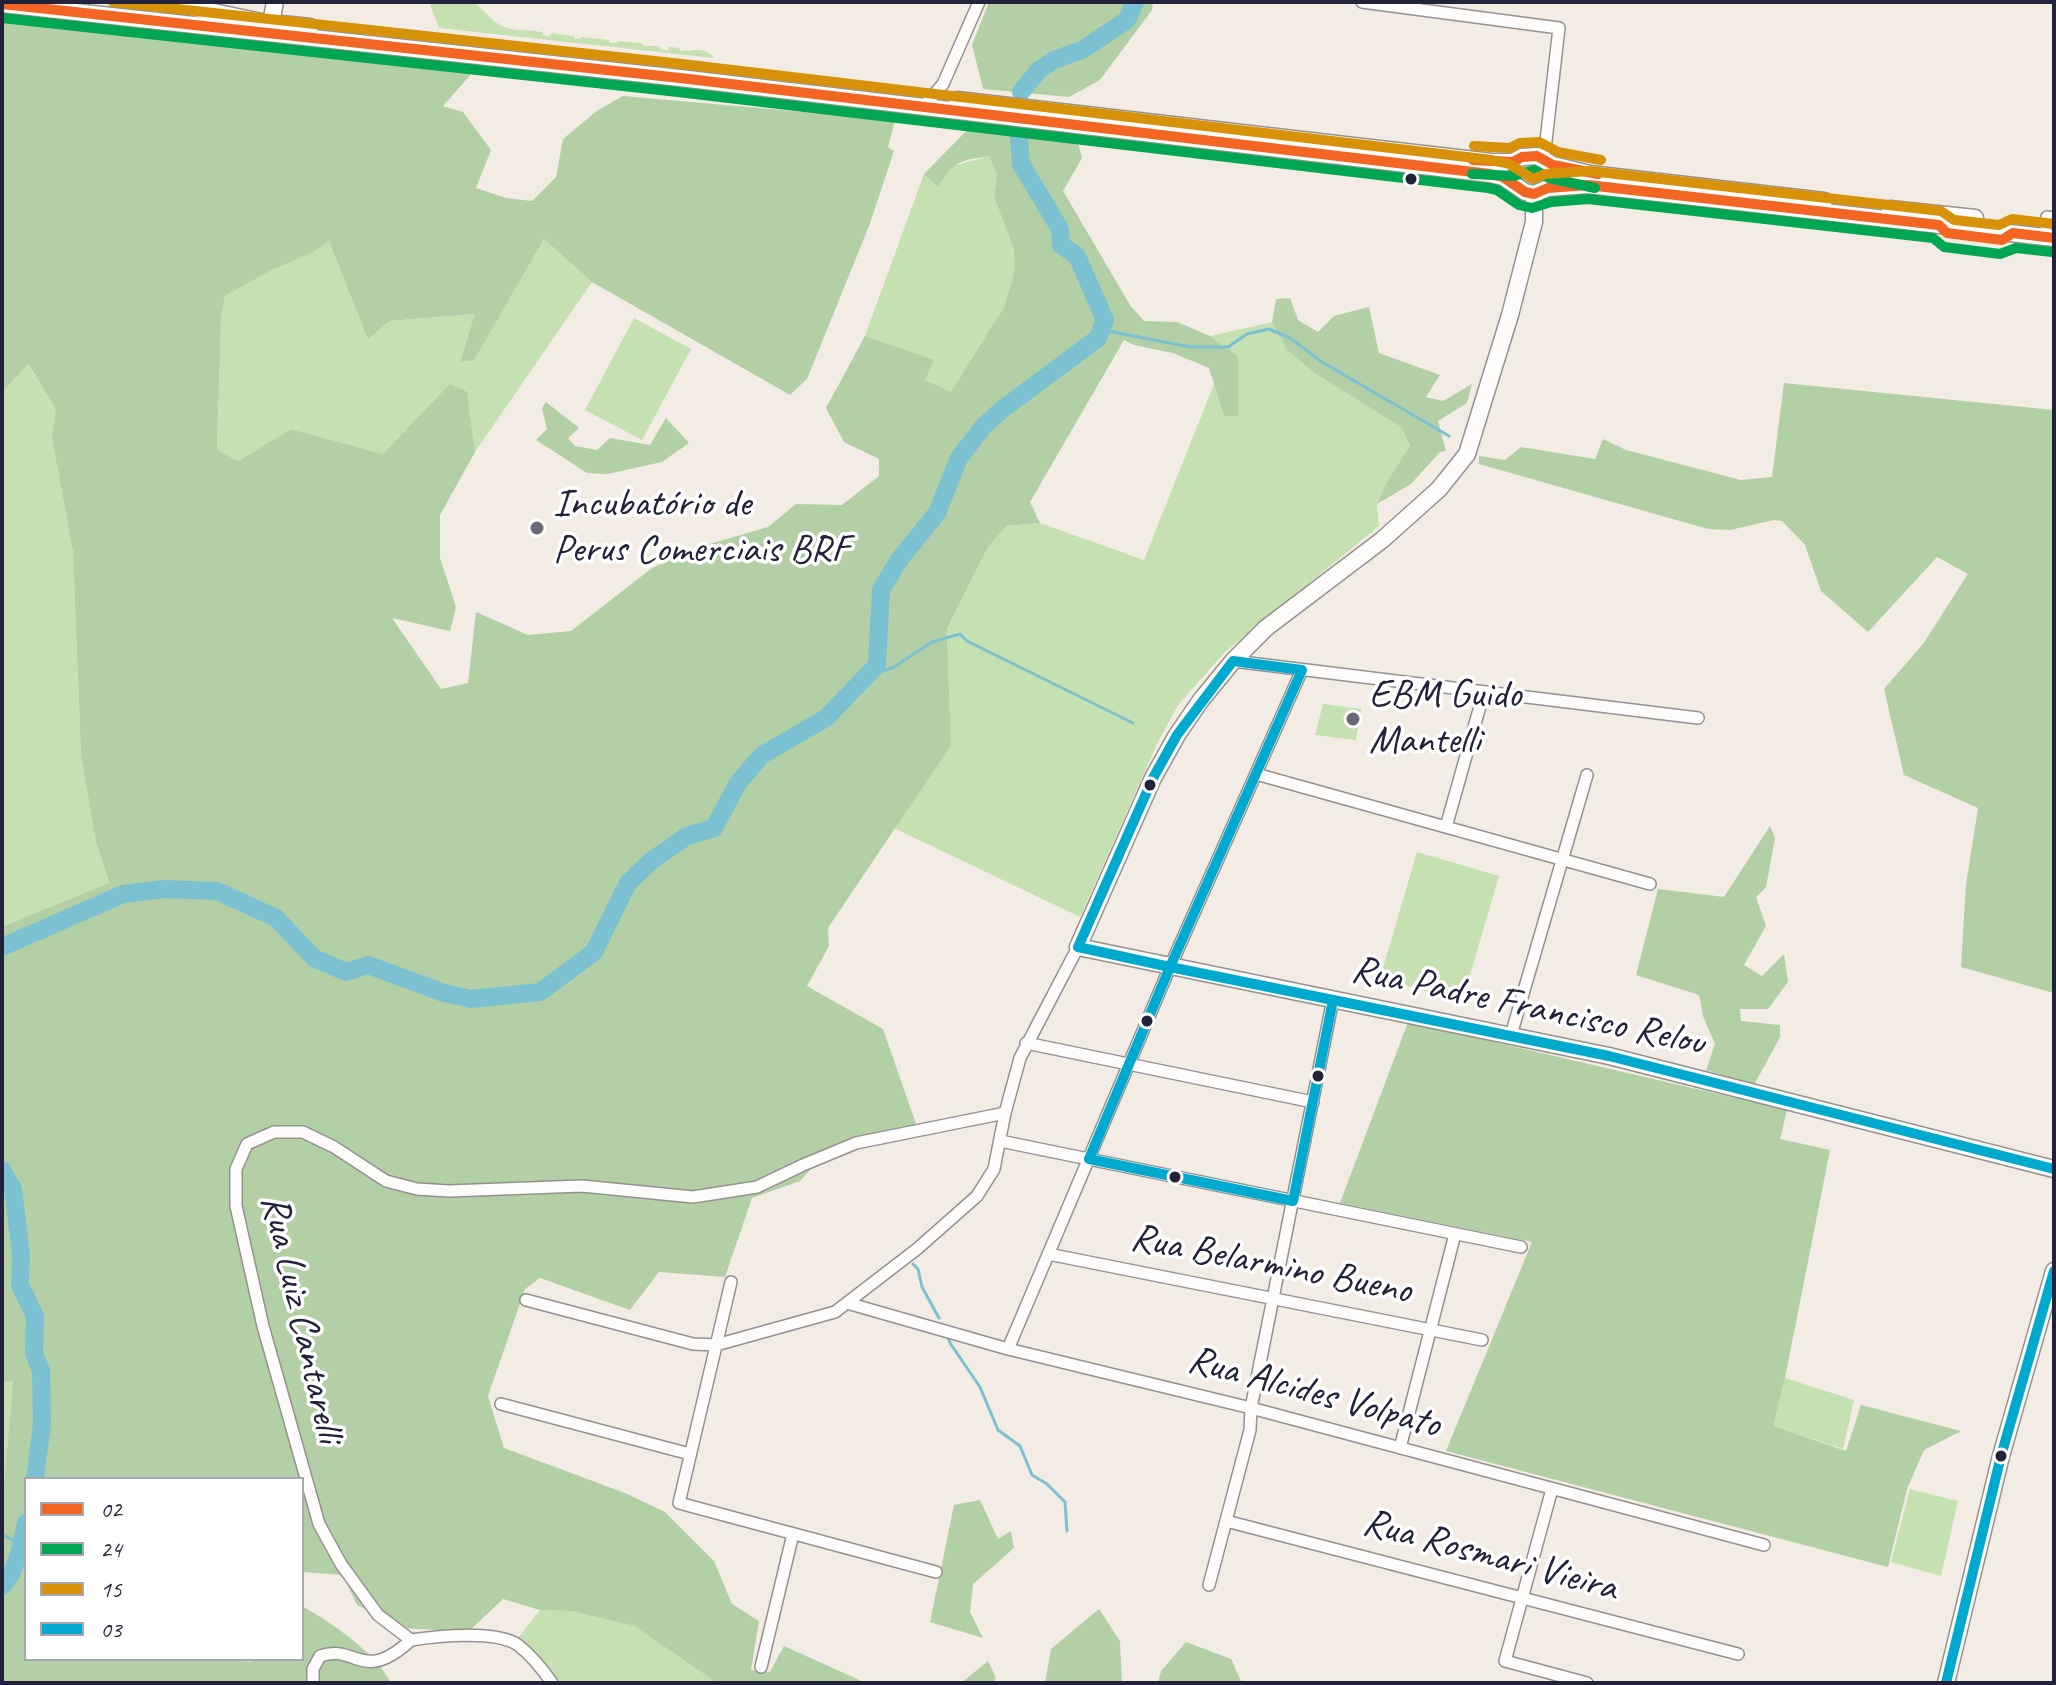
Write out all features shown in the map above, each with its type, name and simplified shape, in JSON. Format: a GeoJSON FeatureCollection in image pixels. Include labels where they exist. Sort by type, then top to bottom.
{"type":"FeatureCollection","features":[{"type":"Feature","properties":{"kind":"main road"},"geometry":{"type":"LineString","coordinates":[[166,2],[270,29]]}},
{"type":"Feature","properties":{"kind":"main road"},"geometry":{"type":"LineString","coordinates":[[270,29],[275,2]]}},
{"type":"Feature","properties":{"kind":"main road"},"geometry":{"type":"LineString","coordinates":[[2,4],[270,29],[347,41],[1492,162],[1513,162],[1530,156],[1590,174],[2051,225]]}},
{"type":"Feature","properties":{"kind":"main road"},"geometry":{"type":"LineString","coordinates":[[927,102],[1478,172],[1503,177],[1525,192],[1588,185],[2051,225]]}},
{"type":"Feature","properties":{"kind":"main road"},"geometry":{"type":"LineString","coordinates":[[1078,947],[1153,778],[1177,735],[1233,661],[1266,628],[1382,540],[1439,489],[1462,463],[1471,446],[1510,315],[1541,191],[1554,181],[1548,161]]}},
{"type":"Feature","properties":{"kind":"main road"},"geometry":{"type":"LineString","coordinates":[[1513,162],[1510,169],[1513,183]]}},
{"type":"Feature","properties":{"kind":"main road","name":"Rua Padre Francisco Relou"},"geometry":{"type":"LineString","coordinates":[[1078,947],[1609,1056],[2054,1169]]}},
{"type":"Feature","properties":{"kind":"main road"},"geometry":{"type":"LineString","coordinates":[[1946,1683],[2001,1456],[2054,1271]]}},
{"type":"Feature","properties":{"kind":"street"},"geometry":{"type":"LineString","coordinates":[[927,102],[943,84],[979,2]]}},
{"type":"Feature","properties":{"kind":"street"},"geometry":{"type":"LineString","coordinates":[[1362,2],[1559,28],[1548,161]]}},
{"type":"Feature","properties":{"kind":"street"},"geometry":{"type":"LineString","coordinates":[[1233,661],[1698,718]]}},
{"type":"Feature","properties":{"kind":"street"},"geometry":{"type":"LineString","coordinates":[[1008,1349],[1170,967],[1302,670]]}},
{"type":"Feature","properties":{"kind":"street"},"geometry":{"type":"LineString","coordinates":[[1446,827],[1484,692]]}},
{"type":"Feature","properties":{"kind":"street"},"geometry":{"type":"LineString","coordinates":[[1256,774],[1650,884]]}},
{"type":"Feature","properties":{"kind":"street"},"geometry":{"type":"LineString","coordinates":[[1511,1035],[1587,775]]}},
{"type":"Feature","properties":{"kind":"street"},"geometry":{"type":"LineString","coordinates":[[526,1300],[693,1344],[716,1345],[835,1312],[917,1249],[977,1196],[994,1169],[1005,1113],[1026,1043],[1078,947]]}},
{"type":"Feature","properties":{"kind":"street"},"geometry":{"type":"LineString","coordinates":[[1209,1585],[1250,1430],[1251,1408],[1333,999]]}},
{"type":"Feature","properties":{"kind":"street"},"geometry":{"type":"LineString","coordinates":[[1026,1043],[1313,1102]]}},
{"type":"Feature","properties":{"kind":"street","name":"Rua Luiz Cantarelli"},"geometry":{"type":"LineString","coordinates":[[411,1640],[378,1615],[341,1564],[319,1524],[263,1326],[236,1206],[236,1169],[247,1144],[274,1132],[303,1132],[334,1147],[386,1181],[417,1189],[449,1191],[582,1186],[693,1197],[757,1187],[856,1143],[1005,1113]]}},
{"type":"Feature","properties":{"kind":"street"},"geometry":{"type":"LineString","coordinates":[[1000,1141],[1521,1247]]}},
{"type":"Feature","properties":{"kind":"street"},"geometry":{"type":"LineString","coordinates":[[1400,1448],[1455,1234]]}},
{"type":"Feature","properties":{"kind":"street","name":"Rua Belarmino Bueno"},"geometry":{"type":"LineString","coordinates":[[1048,1254],[1482,1340]]}},
{"type":"Feature","properties":{"kind":"street"},"geometry":{"type":"LineString","coordinates":[[731,1282],[679,1503],[936,1572]]}},
{"type":"Feature","properties":{"kind":"street","name":"Rua Alcides Volpato"},"geometry":{"type":"LineString","coordinates":[[847,1303],[1008,1349],[1251,1408],[1764,1545]]}},
{"type":"Feature","properties":{"kind":"street"},"geometry":{"type":"LineString","coordinates":[[501,1404],[690,1454]]}},
{"type":"Feature","properties":{"kind":"street"},"geometry":{"type":"LineString","coordinates":[[1552,1489],[1505,1661],[1587,1683]]}},
{"type":"Feature","properties":{"kind":"street","name":"Rua Rosmari Vieira"},"geometry":{"type":"LineString","coordinates":[[1226,1521],[1738,1654]]}},
{"type":"Feature","properties":{"kind":"street"},"geometry":{"type":"LineString","coordinates":[[761,1667],[793,1534]]}},
{"type":"Feature","properties":{"kind":"street"},"geometry":{"type":"LineString","coordinates":[[313,1683],[313,1669],[320,1656],[330,1652],[362,1663],[380,1663],[399,1652],[411,1640],[431,1637],[493,1637],[516,1644],[552,1683]]}},
{"type":"Feature","properties":{"kind":"green space"},"geometry":{"type":"Polygon","coordinates":[[[429,2],[475,2],[498,24],[511,29],[543,32],[543,35],[550,36],[551,33],[574,36],[575,39],[609,40],[610,43],[642,43],[668,51],[669,47],[679,48],[680,51],[702,51],[714,58],[439,28],[429,2]]]}},
{"type":"Feature","properties":{"kind":"green space"},"geometry":{"type":"Polygon","coordinates":[[[989,2],[1153,2],[1152,10],[1100,80],[1069,97],[983,89],[972,45],[989,2]]]}},
{"type":"Feature","properties":{"kind":"green space"},"geometry":{"type":"Polygon","coordinates":[[[2,20],[473,72],[443,106],[463,112],[491,150],[476,188],[506,198],[532,201],[556,177],[563,139],[598,110],[623,96],[895,120],[888,147],[894,151],[869,226],[807,379],[790,395],[592,282],[544,239],[474,360],[460,362],[475,314],[389,321],[368,339],[329,241],[312,253],[272,270],[225,296],[221,320],[217,450],[238,461],[291,429],[383,454],[450,384],[467,392],[475,452],[440,515],[440,558],[456,607],[450,631],[392,618],[441,689],[468,683],[476,612],[528,635],[571,631],[652,568],[699,547],[768,527],[796,504],[842,505],[879,476],[879,459],[844,442],[826,408],[865,336],[934,360],[925,380],[951,392],[1004,307],[1014,273],[1014,249],[994,197],[997,176],[989,156],[970,159],[953,167],[938,188],[924,174],[973,124],[1077,140],[1082,158],[1063,191],[1130,305],[1144,321],[1177,322],[1210,336],[1238,356],[1238,416],[1224,416],[1209,368],[1173,353],[1124,340],[1030,502],[1040,523],[1007,526],[988,547],[947,629],[951,745],[828,928],[829,946],[807,986],[883,1029],[917,1127],[816,1163],[800,1181],[752,1198],[725,1277],[659,1272],[630,1310],[540,1278],[525,1289],[488,1396],[504,1448],[625,1493],[665,1512],[714,1561],[732,1604],[759,1621],[751,1670],[770,1672],[784,1646],[866,1683],[717,1683],[634,1626],[571,1611],[540,1610],[503,1599],[468,1632],[402,1628],[357,1605],[343,1575],[304,1572],[304,1477],[24,1477],[24,1661],[304,1661],[304,1607],[339,1629],[364,1650],[391,1683],[2,1683],[2,1510],[13,1381],[2,1381],[2,927],[109,883],[96,842],[81,756],[73,552],[52,439],[56,409],[28,364],[2,392],[2,20]]]}},
{"type":"Feature","properties":{"kind":"green space"},"geometry":{"type":"Polygon","coordinates":[[[989,156],[997,176],[994,197],[1014,249],[1014,273],[1004,307],[951,393],[925,380],[933,360],[865,336],[924,174],[938,188],[950,167],[989,156]]]}},
{"type":"Feature","properties":{"kind":"green space"},"geometry":{"type":"Polygon","coordinates":[[[1535,162],[1547,170],[1547,178],[1528,186],[1516,176],[1517,167],[1535,162]]]}},
{"type":"Feature","properties":{"kind":"green space"},"geometry":{"type":"Polygon","coordinates":[[[544,239],[592,282],[475,452],[467,392],[383,454],[291,429],[238,461],[217,451],[221,320],[225,296],[272,270],[312,253],[329,240],[389,321],[476,314],[460,361],[474,359],[544,239]]]}},
{"type":"Feature","properties":{"kind":"green space"},"geometry":{"type":"Polygon","coordinates":[[[1290,298],[1298,320],[1318,332],[1334,316],[1369,307],[1379,353],[1440,375],[1426,397],[1443,401],[1472,384],[1467,403],[1438,421],[1446,451],[1440,452],[1411,484],[1377,504],[1386,483],[1410,446],[1401,427],[1315,373],[1287,350],[1272,322],[1276,299],[1290,298]]]}},
{"type":"Feature","properties":{"kind":"green space"},"geometry":{"type":"Polygon","coordinates":[[[634,318],[691,349],[642,440],[585,410],[634,318]]]}},
{"type":"Feature","properties":{"kind":"green space"},"geometry":{"type":"Polygon","coordinates":[[[1272,322],[1287,350],[1401,427],[1410,447],[1386,483],[1377,504],[1379,526],[1225,652],[1178,705],[1157,744],[1080,917],[894,828],[951,745],[947,630],[988,547],[1007,526],[1040,523],[1144,560],[1214,384],[1224,416],[1238,416],[1238,356],[1210,336],[1272,322]]]}},
{"type":"Feature","properties":{"kind":"green space"},"geometry":{"type":"Polygon","coordinates":[[[27,364],[57,409],[52,439],[73,552],[81,756],[96,842],[109,884],[2,927],[2,392],[27,364]]]}},
{"type":"Feature","properties":{"kind":"green space"},"geometry":{"type":"Polygon","coordinates":[[[1784,383],[2054,410],[2054,991],[1961,967],[1966,885],[1978,808],[1904,775],[1884,689],[1923,644],[1968,574],[1937,557],[1868,632],[1821,591],[1805,545],[1782,521],[1730,530],[1708,529],[1479,464],[1479,456],[1505,460],[1521,447],[1595,459],[1603,439],[1626,450],[1741,480],[1772,477],[1784,383]]]}},
{"type":"Feature","properties":{"kind":"green space"},"geometry":{"type":"Polygon","coordinates":[[[546,402],[579,428],[568,438],[575,446],[597,450],[610,438],[650,445],[666,418],[689,443],[662,462],[607,474],[587,473],[536,440],[547,429],[542,408],[546,402]]]}},
{"type":"Feature","properties":{"kind":"green space"},"geometry":{"type":"Polygon","coordinates":[[[1323,704],[1361,709],[1356,740],[1315,735],[1323,704]]]}},
{"type":"Feature","properties":{"kind":"green space"},"geometry":{"type":"Polygon","coordinates":[[[1770,826],[1775,838],[1766,887],[1756,897],[1766,926],[1744,965],[1762,976],[1784,954],[1788,982],[1768,1009],[1740,1009],[1741,1021],[1780,1025],[1780,1037],[1754,1085],[1706,1070],[1715,1044],[1703,1016],[1699,995],[1636,975],[1658,889],[1724,897],[1770,826]]]}},
{"type":"Feature","properties":{"kind":"green space"},"geometry":{"type":"Polygon","coordinates":[[[1417,852],[1499,876],[1462,1002],[1380,978],[1417,852]]]}},
{"type":"Feature","properties":{"kind":"green space"},"geometry":{"type":"Polygon","coordinates":[[[1408,1022],[1787,1110],[1780,1139],[1830,1150],[1773,1426],[1846,1451],[1861,1405],[1961,1431],[1924,1450],[1907,1489],[1888,1567],[1446,1451],[1532,1242],[1340,1203],[1408,1022]]]}},
{"type":"Feature","properties":{"kind":"green space"},"geometry":{"type":"Polygon","coordinates":[[[1785,1378],[1854,1400],[1843,1449],[1772,1426],[1785,1378]]]}},
{"type":"Feature","properties":{"kind":"green space"},"geometry":{"type":"Polygon","coordinates":[[[13,1380],[3,1511],[2,1381],[13,1380]]]}},
{"type":"Feature","properties":{"kind":"green space"},"geometry":{"type":"Polygon","coordinates":[[[1910,1489],[1958,1501],[1941,1576],[1891,1562],[1910,1489]]]}},
{"type":"Feature","properties":{"kind":"green space"},"geometry":{"type":"Polygon","coordinates":[[[980,1500],[998,1539],[1011,1531],[1014,1548],[973,1584],[970,1612],[983,1638],[930,1622],[954,1505],[980,1500]]]}},
{"type":"Feature","properties":{"kind":"green space"},"geometry":{"type":"Polygon","coordinates":[[[1099,1609],[1120,1641],[1122,1683],[1045,1683],[1051,1649],[1099,1609]]]}},
{"type":"Feature","properties":{"kind":"green space"},"geometry":{"type":"Polygon","coordinates":[[[540,1610],[571,1611],[634,1626],[717,1683],[561,1683],[518,1638],[540,1610]]]}},
{"type":"Feature","properties":{"kind":"green space"},"geometry":{"type":"Polygon","coordinates":[[[1186,1642],[1231,1659],[1242,1683],[1158,1683],[1161,1671],[1186,1642]]]}},
{"type":"Feature","properties":{"kind":"green space"},"geometry":{"type":"Polygon","coordinates":[[[988,1661],[996,1678],[993,1683],[961,1683],[988,1661]]]}},
{"type":"Feature","properties":{"kind":"waterway"},"geometry":{"type":"LineString","coordinates":[[1021,92],[1039,70],[1054,60],[1082,50],[1127,20],[1135,2]]}},
{"type":"Feature","properties":{"kind":"waterway"},"geometry":{"type":"LineString","coordinates":[[2,947],[123,894],[164,889],[217,891],[276,918],[314,958],[346,972],[368,965],[444,993],[471,999],[540,992],[594,952],[628,883],[651,861],[687,836],[714,828],[738,783],[762,755],[826,718],[877,665],[881,590],[899,560],[937,513],[959,458],[1000,411],[1098,338],[1105,320],[1077,256],[1061,245],[1060,229],[1021,164],[1019,139]]}},
{"type":"Feature","properties":{"kind":"waterway"},"geometry":{"type":"LineString","coordinates":[[1103,330],[1190,347],[1228,347],[1247,334],[1269,329],[1290,338],[1322,362],[1449,436]]}},
{"type":"Feature","properties":{"kind":"waterway"},"geometry":{"type":"LineString","coordinates":[[865,677],[894,667],[932,642],[960,634],[967,641],[1133,723]]}},
{"type":"Feature","properties":{"kind":"waterway"},"geometry":{"type":"LineString","coordinates":[[2,1170],[13,1189],[21,1255],[20,1285],[35,1316],[34,1353],[41,1371],[42,1423],[35,1477]]}},
{"type":"Feature","properties":{"kind":"waterway"},"geometry":{"type":"LineString","coordinates":[[913,1264],[939,1318]]}},
{"type":"Feature","properties":{"kind":"waterway"},"geometry":{"type":"LineString","coordinates":[[947,1334],[980,1387],[998,1430],[1020,1446],[1032,1475],[1047,1484],[1065,1502],[1067,1531]]}},
{"type":"Feature","properties":{"kind":"waterway"},"geometry":{"type":"LineString","coordinates":[[2,1586],[15,1565],[24,1533]]}},
{"type":"Feature","properties":{"kind":"waterway"},"geometry":{"type":"LineString","coordinates":[[2,1534],[21,1545]]}},
{"type":"Feature","properties":{"kind":"transit line","name":"15"},"geometry":{"type":"LineString","coordinates":[[113,2],[682,64],[1492,160],[1509,164],[1533,179],[1545,174],[1590,171],[1941,211],[1954,220],[1999,225],[2012,219],[2054,224]]}},
{"type":"Feature","properties":{"kind":"transit line","name":"02"},"geometry":{"type":"LineString","coordinates":[[2,4],[680,78],[1490,174],[1503,177],[1525,192],[1534,194],[1548,188],[1588,185],[1939,225],[1947,233],[2002,240],[2013,233],[2054,238]]}},
{"type":"Feature","properties":{"kind":"transit line","name":"24"},"geometry":{"type":"LineString","coordinates":[[2,18],[678,92],[1488,188],[1497,190],[1519,205],[1532,208],[1551,202],[1588,199],[1933,238],[1944,247],[2000,254],[2016,248],[2052,252]]}},
{"type":"Feature","properties":{"kind":"transit line","name":"15"},"geometry":{"type":"LineString","coordinates":[[1474,146],[1510,148],[1520,143],[1539,142],[1558,152],[1601,160]]}},
{"type":"Feature","properties":{"kind":"transit line","name":"02"},"geometry":{"type":"LineString","coordinates":[[1473,160],[1513,162],[1522,157],[1537,156],[1553,165],[1598,174]]}},
{"type":"Feature","properties":{"kind":"transit line","name":"24"},"geometry":{"type":"LineString","coordinates":[[1472,174],[1514,176],[1534,170],[1549,178],[1595,188]]}},
{"type":"Feature","properties":{"kind":"transit line","name":"03"},"geometry":{"type":"LineString","coordinates":[[1233,661],[1302,670],[1170,967],[1078,947],[1153,778],[1177,735],[1233,661]]}},
{"type":"Feature","properties":{"kind":"transit line","name":"03"},"geometry":{"type":"LineString","coordinates":[[1170,967],[1333,1000]]}},
{"type":"Feature","properties":{"kind":"transit line","name":"03"},"geometry":{"type":"LineString","coordinates":[[1170,967],[1089,1159],[1293,1201],[1333,1000]]}},
{"type":"Feature","properties":{"kind":"transit line","name":"03"},"geometry":{"type":"LineString","coordinates":[[1333,1000],[1609,1056],[2054,1169]]}},
{"type":"Feature","properties":{"kind":"transit line","name":"03"},"geometry":{"type":"LineString","coordinates":[[1946,1683],[2001,1456],[2054,1271]]}},
{"type":"Feature","properties":{"kind":"place","name":"Incubatório de Perus Comerciais BRF"},"geometry":{"type":"Point","coordinates":[537,528]}},
{"type":"Feature","properties":{"kind":"place","name":"EBM Guido Mantelli"},"geometry":{"type":"Point","coordinates":[1353,719]}}]}
